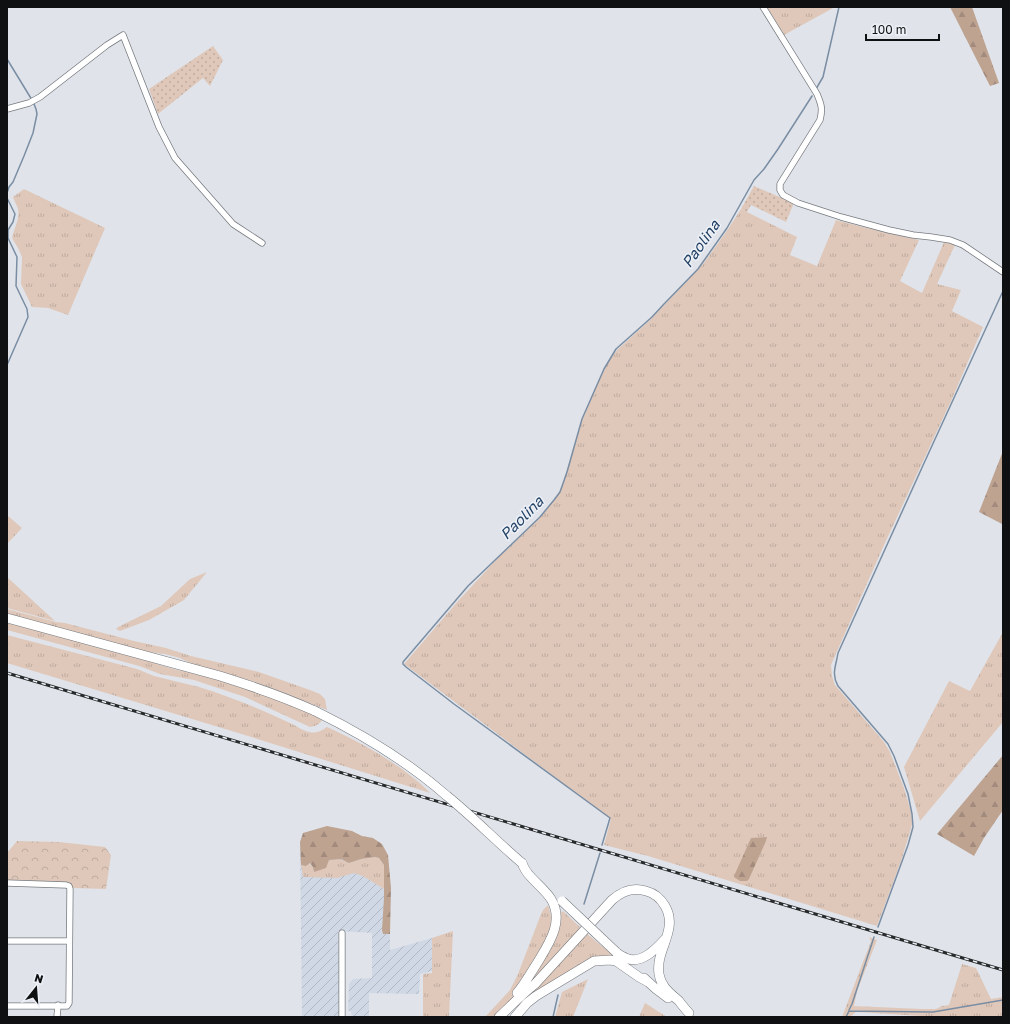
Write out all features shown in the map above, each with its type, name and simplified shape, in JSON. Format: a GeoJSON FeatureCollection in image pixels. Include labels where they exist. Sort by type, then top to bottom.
{"type":"FeatureCollection","features":[{"type":"Feature","properties":{"kind":"highway"},"geometry":{"type":"LineString","coordinates":[[7,618],[254,686],[315,711],[371,741],[392,754],[447,795],[522,863],[617,953],[648,982],[689,1013],[665,988],[659,975],[659,960],[670,928],[670,919],[663,902],[656,895],[638,889],[620,894],[612,900],[534,984],[518,1005],[512,1017]]}},
{"type":"Feature","properties":{"kind":"highway"},"geometry":{"type":"LineString","coordinates":[[499,1017],[520,989],[546,949],[553,934],[556,920],[554,906],[550,899],[529,875],[522,863]]}},
{"type":"Feature","properties":{"kind":"highway"},"geometry":{"type":"LineString","coordinates":[[617,953],[630,960],[642,958],[653,951],[667,937]]}},
{"type":"Feature","properties":{"kind":"highway"},"geometry":{"type":"LineString","coordinates":[[515,1017],[523,1007],[536,996],[594,961],[616,961],[648,982]]}},
{"type":"Feature","properties":{"kind":"highway"},"geometry":{"type":"LineString","coordinates":[[499,1017],[534,984]]}},
{"type":"Feature","properties":{"kind":"street"},"geometry":{"type":"LineString","coordinates":[[763,7],[817,94],[822,111],[820,120],[780,184],[780,190],[783,195],[798,203],[866,224],[912,235],[950,240],[963,244],[1003,272]]}},
{"type":"Feature","properties":{"kind":"street"},"geometry":{"type":"LineString","coordinates":[[7,109],[29,103],[40,97],[101,49],[123,35],[159,127],[175,158],[233,224],[262,244]]}},
{"type":"Feature","properties":{"kind":"street"},"geometry":{"type":"LineString","coordinates":[[7,883],[66,885],[69,886],[70,889],[69,1003],[67,1006],[7,1006]]}},
{"type":"Feature","properties":{"kind":"street"},"geometry":{"type":"LineString","coordinates":[[342,933],[342,1017]]}},
{"type":"Feature","properties":{"kind":"street"},"geometry":{"type":"LineString","coordinates":[[7,941],[69,941]]}},
{"type":"Feature","properties":{"kind":"street"},"geometry":{"type":"LineString","coordinates":[[57,1017],[58,1005]]}},
{"type":"Feature","properties":{"kind":"shaded area"},"geometry":{"type":"Polygon","coordinates":[[[300,842],[388,855],[390,950],[432,938],[432,971],[420,974],[419,994],[369,993],[369,1017],[352,1017],[351,1011],[348,1011],[349,984],[354,979],[372,978],[372,933],[338,931],[340,1017],[302,1017],[300,842]]]}},
{"type":"Feature","properties":{"kind":"green space"},"geometry":{"type":"Polygon","coordinates":[[[767,7],[835,7],[784,35],[767,7]]]}},
{"type":"Feature","properties":{"kind":"green space"},"geometry":{"type":"Polygon","coordinates":[[[950,7],[972,7],[999,83],[990,86],[950,7]]]}},
{"type":"Feature","properties":{"kind":"green space"},"geometry":{"type":"Polygon","coordinates":[[[213,46],[223,60],[210,86],[203,78],[158,114],[149,89],[213,46]]]}},
{"type":"Feature","properties":{"kind":"green space"},"geometry":{"type":"Polygon","coordinates":[[[754,186],[794,203],[786,222],[751,205],[747,212],[741,209],[754,186]]]}},
{"type":"Feature","properties":{"kind":"green space"},"geometry":{"type":"Polygon","coordinates":[[[24,189],[105,228],[68,315],[48,308],[32,307],[21,284],[22,257],[12,238],[18,220],[18,208],[13,197],[24,189]]]}},
{"type":"Feature","properties":{"kind":"green space"},"geometry":{"type":"Polygon","coordinates":[[[741,209],[797,237],[790,255],[817,266],[836,220],[919,240],[900,281],[922,293],[944,242],[955,245],[937,284],[961,290],[952,311],[983,327],[831,665],[835,685],[884,742],[890,752],[904,788],[911,812],[912,824],[910,832],[877,926],[648,856],[604,845],[611,819],[404,664],[458,601],[498,558],[538,520],[557,497],[563,483],[582,421],[600,378],[609,361],[617,350],[650,320],[703,264],[741,209]]]}},
{"type":"Feature","properties":{"kind":"green space"},"geometry":{"type":"Polygon","coordinates":[[[1003,451],[1003,522],[1002,524],[979,512],[1003,451]]]}},
{"type":"Feature","properties":{"kind":"green space"},"geometry":{"type":"Polygon","coordinates":[[[7,515],[22,528],[7,544],[7,515]]]}},
{"type":"Feature","properties":{"kind":"green space"},"geometry":{"type":"Polygon","coordinates":[[[207,572],[184,600],[149,620],[120,631],[116,629],[161,606],[190,579],[207,572]]]}},
{"type":"Feature","properties":{"kind":"green space"},"geometry":{"type":"Polygon","coordinates":[[[7,577],[55,621],[7,608],[7,577]]]}},
{"type":"Feature","properties":{"kind":"green space"},"geometry":{"type":"Polygon","coordinates":[[[7,609],[259,672],[320,694],[325,699],[327,710],[255,682],[194,665],[180,658],[165,654],[147,652],[7,614],[7,609]]]}},
{"type":"Feature","properties":{"kind":"green space"},"geometry":{"type":"Polygon","coordinates":[[[7,621],[147,659],[157,664],[177,670],[191,672],[257,690],[313,714],[322,720],[317,725],[310,727],[245,697],[194,680],[160,674],[139,666],[7,630],[7,621]]]}},
{"type":"Feature","properties":{"kind":"green space"},"geometry":{"type":"Polygon","coordinates":[[[1003,632],[1003,722],[920,821],[904,767],[949,681],[970,691],[1003,632]]]}},
{"type":"Feature","properties":{"kind":"green space"},"geometry":{"type":"Polygon","coordinates":[[[7,635],[199,687],[236,700],[284,720],[308,732],[319,732],[327,727],[365,746],[393,763],[416,780],[430,793],[7,663],[7,635]]]}},
{"type":"Feature","properties":{"kind":"green space"},"geometry":{"type":"Polygon","coordinates":[[[1003,755],[1003,810],[974,856],[937,834],[1003,755]]]}},
{"type":"Feature","properties":{"kind":"green space"},"geometry":{"type":"Polygon","coordinates":[[[327,826],[352,831],[362,836],[373,838],[382,844],[388,855],[391,888],[390,934],[383,934],[382,930],[384,865],[379,858],[375,857],[361,859],[349,863],[341,859],[329,860],[326,868],[314,872],[310,863],[306,866],[301,865],[300,842],[303,833],[327,826]]]}},
{"type":"Feature","properties":{"kind":"green space"},"geometry":{"type":"Polygon","coordinates":[[[767,837],[749,879],[747,881],[740,881],[734,877],[751,838],[767,837]]]}},
{"type":"Feature","properties":{"kind":"green space"},"geometry":{"type":"Polygon","coordinates":[[[17,841],[59,842],[105,847],[111,855],[106,889],[73,888],[69,882],[7,880],[7,853],[17,841]]]}},
{"type":"Feature","properties":{"kind":"green space"},"geometry":{"type":"Polygon","coordinates":[[[375,857],[379,858],[384,865],[384,889],[363,876],[354,873],[337,878],[303,877],[301,865],[306,866],[309,863],[313,867],[314,872],[326,862],[334,859],[343,860],[349,863],[375,857]]]}},
{"type":"Feature","properties":{"kind":"green space"},"geometry":{"type":"Polygon","coordinates":[[[548,905],[552,918],[551,931],[514,997],[496,1017],[485,1017],[510,990],[518,974],[541,914],[548,905]]]}},
{"type":"Feature","properties":{"kind":"green space"},"geometry":{"type":"Polygon","coordinates":[[[563,911],[582,929],[525,990],[559,912],[560,913],[563,911]]]}},
{"type":"Feature","properties":{"kind":"green space"},"geometry":{"type":"Polygon","coordinates":[[[453,931],[449,1017],[423,1017],[423,974],[432,973],[432,938],[453,931]]]}},
{"type":"Feature","properties":{"kind":"green space"},"geometry":{"type":"Polygon","coordinates":[[[586,933],[615,957],[596,958],[531,994],[586,933]]]}},
{"type":"Feature","properties":{"kind":"green space"},"geometry":{"type":"Polygon","coordinates":[[[869,937],[877,940],[857,991],[854,1006],[936,1009],[949,1005],[962,964],[976,968],[991,999],[1003,997],[1003,1017],[936,1017],[856,1012],[850,1017],[842,1017],[871,941],[869,937]]]}},
{"type":"Feature","properties":{"kind":"green space"},"geometry":{"type":"Polygon","coordinates":[[[588,979],[573,1017],[555,1017],[562,992],[588,979]]]}},
{"type":"Feature","properties":{"kind":"green space"},"geometry":{"type":"Polygon","coordinates":[[[645,1003],[667,1017],[639,1017],[645,1003]]]}},
{"type":"Feature","properties":{"kind":"waterway"},"geometry":{"type":"LineString","coordinates":[[816,89],[823,77],[839,7]]}},
{"type":"Feature","properties":{"kind":"waterway"},"geometry":{"type":"LineString","coordinates":[[7,59],[32,100]]}},
{"type":"Feature","properties":{"kind":"waterway","name":"Paolina"},"geometry":{"type":"LineString","coordinates":[[602,845],[610,818],[454,704],[406,667],[403,662],[468,586],[540,517],[560,492],[582,419],[604,369],[616,349],[652,317],[698,269],[727,228],[754,180],[778,149],[812,96]]}},
{"type":"Feature","properties":{"kind":"waterway"},"geometry":{"type":"LineString","coordinates":[[7,365],[28,317],[27,309],[16,286],[17,257],[8,238],[8,230],[13,222],[15,214],[7,198],[7,193],[33,133],[37,114],[34,104]]}},
{"type":"Feature","properties":{"kind":"waterway"},"geometry":{"type":"LineString","coordinates":[[878,927],[908,845],[913,827],[912,814],[908,794],[888,744],[838,686],[834,674],[835,666],[838,653],[1003,291]]}},
{"type":"Feature","properties":{"kind":"waterway","name":"Paolina"},"geometry":{"type":"LineString","coordinates":[[584,904],[600,853]]}},
{"type":"Feature","properties":{"kind":"waterway"},"geometry":{"type":"LineString","coordinates":[[849,1010],[874,937]]}},
{"type":"Feature","properties":{"kind":"waterway","name":"Paolina"},"geometry":{"type":"LineString","coordinates":[[553,1017],[558,995]]}},
{"type":"Feature","properties":{"kind":"waterway"},"geometry":{"type":"LineString","coordinates":[[846,1017],[849,1011],[933,1012],[1003,1000]]}},
{"type":"Feature","properties":{"kind":"railway"},"geometry":{"type":"LineString","coordinates":[[7,673],[1003,970]]}}]}
